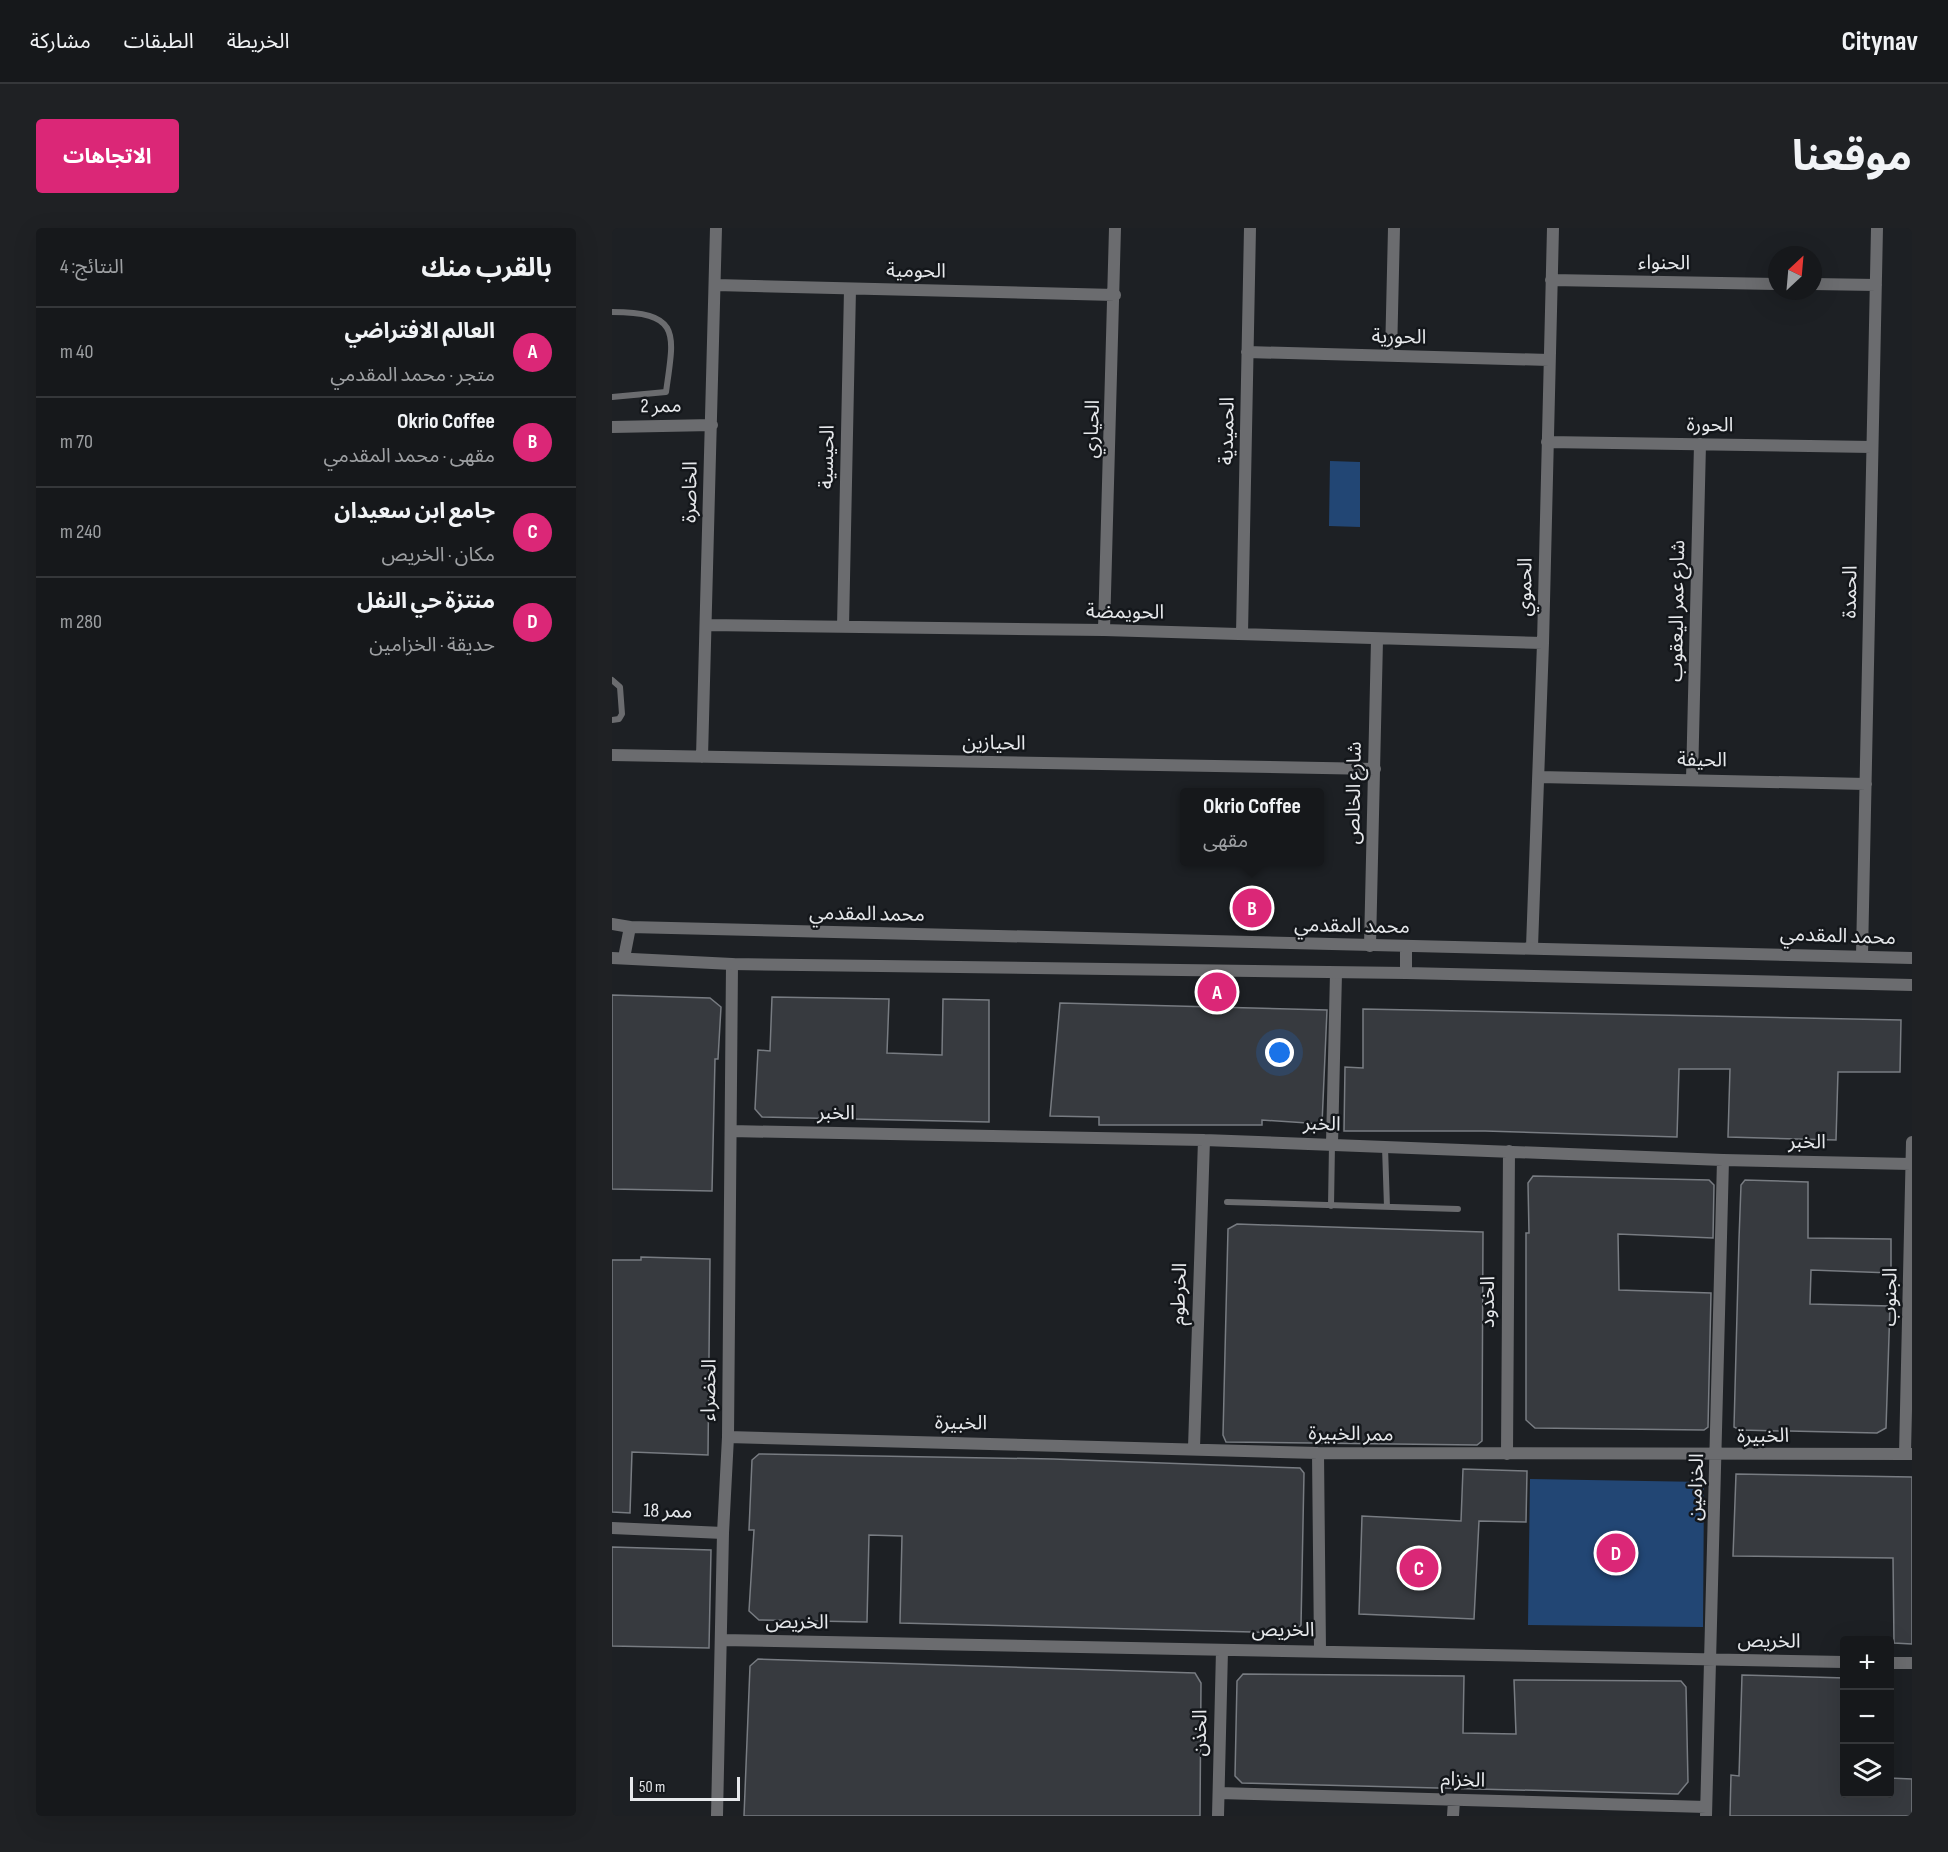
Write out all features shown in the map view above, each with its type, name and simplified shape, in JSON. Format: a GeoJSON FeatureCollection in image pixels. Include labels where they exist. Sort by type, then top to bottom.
{"type":"FeatureCollection","features":[{"type":"Feature","properties":{"kind":"street","name":"الخاصرة"},"geometry":{"type":"LineString","coordinates":[[702,757],[716,228]]}},
{"type":"Feature","properties":{"kind":"street","name":"الحياري"},"geometry":{"type":"LineString","coordinates":[[1104,630],[1116,228]]}},
{"type":"Feature","properties":{"kind":"street","name":"الحميدية"},"geometry":{"type":"LineString","coordinates":[[1242,634],[1250,228]]}},
{"type":"Feature","properties":{"kind":"street"},"geometry":{"type":"LineString","coordinates":[[1390,356],[1394,228]]}},
{"type":"Feature","properties":{"kind":"street","name":"الحموي"},"geometry":{"type":"LineString","coordinates":[[1532,947],[1543,643],[1553,228]]}},
{"type":"Feature","properties":{"kind":"street","name":"الحمدة"},"geometry":{"type":"LineString","coordinates":[[1862,956],[1877,228]]}},
{"type":"Feature","properties":{"kind":"street","name":"الحنواء"},"geometry":{"type":"LineString","coordinates":[[1551,280],[1768,284]]}},
{"type":"Feature","properties":{"kind":"street"},"geometry":{"type":"LineString","coordinates":[[1822,284],[1876,285]]}},
{"type":"Feature","properties":{"kind":"street","name":"الحومية"},"geometry":{"type":"LineString","coordinates":[[716,285],[1115,295]]}},
{"type":"Feature","properties":{"kind":"street","name":"الحيسية"},"geometry":{"type":"LineString","coordinates":[[843,627],[850,289]]}},
{"type":"Feature","properties":{"kind":"street","name":"الحورية"},"geometry":{"type":"LineString","coordinates":[[1247,352],[1549,360]]}},
{"type":"Feature","properties":{"kind":"street","name":"ممر 2"},"geometry":{"type":"LineString","coordinates":[[612,427],[712,425]]}},
{"type":"Feature","properties":{"kind":"street","name":"الحورة"},"geometry":{"type":"LineString","coordinates":[[1547,442],[1872,447]]}},
{"type":"Feature","properties":{"kind":"street","name":"شارع عمر اليعقوب"},"geometry":{"type":"LineString","coordinates":[[1692,780],[1700,444]]}},
{"type":"Feature","properties":{"kind":"street","name":"الحويمضة"},"geometry":{"type":"LineString","coordinates":[[707,625],[1104,630],[1377,640],[1543,643]]}},
{"type":"Feature","properties":{"kind":"street","name":"شارع الخالص"},"geometry":{"type":"LineString","coordinates":[[1370,946],[1377,640]]}},
{"type":"Feature","properties":{"kind":"street","name":"الحيازين"},"geometry":{"type":"LineString","coordinates":[[612,755],[1375,769]]}},
{"type":"Feature","properties":{"kind":"street","name":"الحيفة"},"geometry":{"type":"LineString","coordinates":[[1539,777],[1866,784]]}},
{"type":"Feature","properties":{"kind":"street","name":"محمد المقدمي"},"geometry":{"type":"LineString","coordinates":[[612,924],[630,927],[1406,947],[1532,947],[1912,958]]}},
{"type":"Feature","properties":{"kind":"street"},"geometry":{"type":"LineString","coordinates":[[630,927],[618,958],[732,964],[1406,973],[1912,985]]}},
{"type":"Feature","properties":{"kind":"street"},"geometry":{"type":"LineString","coordinates":[[1406,947],[1406,973]]}},
{"type":"Feature","properties":{"kind":"street","name":"الخضراء"},"geometry":{"type":"LineString","coordinates":[[717,1816],[723,1533],[728,1437],[732,964]]}},
{"type":"Feature","properties":{"kind":"street"},"geometry":{"type":"LineString","coordinates":[[1332,1144],[1336,972]]}},
{"type":"Feature","properties":{"kind":"street","name":"الخبر"},"geometry":{"type":"LineString","coordinates":[[731,1131],[1204,1140],[1723,1160],[1911,1164]]}},
{"type":"Feature","properties":{"kind":"street","name":"الخرطوم"},"geometry":{"type":"LineString","coordinates":[[1194,1448],[1204,1140]]}},
{"type":"Feature","properties":{"kind":"street","name":"الجنوب"},"geometry":{"type":"LineString","coordinates":[[1908,1454],[1912,1142]]}},
{"type":"Feature","properties":{"kind":"street","name":"الخدود"},"geometry":{"type":"LineString","coordinates":[[1507,1454],[1509,1151]]}},
{"type":"Feature","properties":{"kind":"street","name":"الخزامين"},"geometry":{"type":"LineString","coordinates":[[1706,1811],[1723,1160]]}},
{"type":"Feature","properties":{"kind":"street","name":"الخبيرة"},"geometry":{"type":"LineString","coordinates":[[728,1437],[1194,1448]]}},
{"type":"Feature","properties":{"kind":"street","name":"ممر الخبيرة"},"geometry":{"type":"LineString","coordinates":[[1194,1448],[1318,1453],[1507,1454]]}},
{"type":"Feature","properties":{"kind":"street"},"geometry":{"type":"LineString","coordinates":[[1318,1453],[1320,1650]]}},
{"type":"Feature","properties":{"kind":"street","name":"الخبيرة"},"geometry":{"type":"LineString","coordinates":[[1507,1454],[1716,1456],[1908,1454]]}},
{"type":"Feature","properties":{"kind":"street","name":"ممر 18"},"geometry":{"type":"LineString","coordinates":[[612,1528],[723,1533]]}},
{"type":"Feature","properties":{"kind":"street","name":"الخريص"},"geometry":{"type":"LineString","coordinates":[[721,1640],[1840,1662]]}},
{"type":"Feature","properties":{"kind":"street","name":"الخذن"},"geometry":{"type":"LineString","coordinates":[[1218,1816],[1222,1650]]}},
{"type":"Feature","properties":{"kind":"street"},"geometry":{"type":"LineString","coordinates":[[1894,1663],[1912,1663]]}},
{"type":"Feature","properties":{"kind":"street","name":"الخزام"},"geometry":{"type":"LineString","coordinates":[[1219,1793],[1706,1811]]}},
{"type":"Feature","properties":{"kind":"street"},"geometry":{"type":"LineString","coordinates":[[1454,1800],[1454,1816]]}},
{"type":"Feature","properties":{"kind":"lane"},"geometry":{"type":"LineString","coordinates":[[612,312],[650,314],[662,321],[673,339],[666,392],[612,397]]}},
{"type":"Feature","properties":{"kind":"lane"},"geometry":{"type":"LineString","coordinates":[[612,680],[620,687],[622,714],[619,719],[612,720]]}},
{"type":"Feature","properties":{"kind":"lane"},"geometry":{"type":"LineString","coordinates":[[1330,1206],[1332,1144]]}},
{"type":"Feature","properties":{"kind":"lane"},"geometry":{"type":"LineString","coordinates":[[1385,1147],[1387,1207]]}},
{"type":"Feature","properties":{"kind":"lane"},"geometry":{"type":"LineString","coordinates":[[1227,1202],[1458,1209]]}},
{"type":"Feature","properties":{"kind":"shaded area"},"geometry":{"type":"Polygon","coordinates":[[[1330,461],[1360,462],[1360,527],[1329,526],[1330,461]]]}},
{"type":"Feature","properties":{"kind":"shaded area"},"geometry":{"type":"Polygon","coordinates":[[[1530,1479],[1704,1482],[1703,1627],[1528,1625],[1530,1479]]]}},
{"type":"Feature","properties":{"kind":"building"},"geometry":{"type":"Polygon","coordinates":[[[612,995],[710,998],[721,1007],[718,1059],[715,1059],[712,1191],[612,1189],[612,995]]]}},
{"type":"Feature","properties":{"kind":"building"},"geometry":{"type":"Polygon","coordinates":[[[772,997],[889,999],[887,1053],[942,1055],[943,999],[989,1000],[989,1122],[762,1117],[755,1109],[758,1050],[770,1051],[772,997]]]}},
{"type":"Feature","properties":{"kind":"building"},"geometry":{"type":"Polygon","coordinates":[[[1060,1003],[1327,1010],[1322,1124],[1262,1120],[1262,1125],[1099,1125],[1099,1117],[1050,1116],[1060,1003]]]}},
{"type":"Feature","properties":{"kind":"building"},"geometry":{"type":"Polygon","coordinates":[[[1363,1009],[1901,1020],[1900,1072],[1838,1072],[1836,1140],[1728,1137],[1730,1069],[1679,1069],[1677,1137],[1485,1131],[1344,1131],[1345,1067],[1363,1068],[1363,1009]]]}},
{"type":"Feature","properties":{"kind":"building"},"geometry":{"type":"Polygon","coordinates":[[[1533,1176],[1709,1180],[1714,1185],[1713,1238],[1618,1234],[1619,1290],[1711,1293],[1708,1427],[1704,1430],[1535,1428],[1526,1420],[1526,1233],[1529,1233],[1528,1183],[1533,1176]]]}},
{"type":"Feature","properties":{"kind":"building"},"geometry":{"type":"Polygon","coordinates":[[[1745,1180],[1808,1182],[1808,1238],[1891,1239],[1891,1273],[1811,1270],[1810,1304],[1890,1306],[1886,1428],[1877,1433],[1740,1430],[1734,1427],[1741,1185],[1745,1180]]]}},
{"type":"Feature","properties":{"kind":"building"},"geometry":{"type":"Polygon","coordinates":[[[1237,1224],[1483,1232],[1482,1441],[1477,1445],[1226,1442],[1223,1435],[1228,1229],[1237,1224]]]}},
{"type":"Feature","properties":{"kind":"building"},"geometry":{"type":"Polygon","coordinates":[[[641,1257],[710,1259],[708,1455],[632,1452],[630,1513],[612,1512],[612,1260],[641,1260],[641,1257]]]}},
{"type":"Feature","properties":{"kind":"building"},"geometry":{"type":"Polygon","coordinates":[[[759,1454],[1053,1459],[1300,1468],[1304,1473],[1301,1625],[1294,1633],[900,1623],[902,1536],[869,1535],[867,1622],[759,1620],[749,1611],[754,1530],[749,1530],[752,1460],[759,1454]]]}},
{"type":"Feature","properties":{"kind":"building"},"geometry":{"type":"Polygon","coordinates":[[[1463,1469],[1527,1471],[1526,1522],[1479,1521],[1474,1619],[1359,1614],[1362,1516],[1461,1521],[1463,1469]]]}},
{"type":"Feature","properties":{"kind":"building"},"geometry":{"type":"Polygon","coordinates":[[[1736,1474],[1912,1477],[1912,1644],[1894,1643],[1893,1558],[1733,1556],[1736,1474]]]}},
{"type":"Feature","properties":{"kind":"building"},"geometry":{"type":"Polygon","coordinates":[[[612,1547],[711,1550],[709,1648],[612,1646],[612,1547]]]}},
{"type":"Feature","properties":{"kind":"building"},"geometry":{"type":"Polygon","coordinates":[[[758,1659],[1195,1673],[1201,1683],[1200,1816],[744,1816],[750,1666],[758,1659]]]}},
{"type":"Feature","properties":{"kind":"building"},"geometry":{"type":"Polygon","coordinates":[[[1243,1674],[1464,1676],[1463,1733],[1516,1734],[1514,1680],[1681,1681],[1686,1687],[1688,1782],[1678,1794],[1242,1783],[1235,1776],[1237,1681],[1243,1674]]]}},
{"type":"Feature","properties":{"kind":"building"},"geometry":{"type":"Polygon","coordinates":[[[1742,1675],[1840,1678],[1840,1798],[1894,1798],[1894,1778],[1912,1779],[1912,1816],[1730,1816],[1731,1775],[1739,1776],[1742,1675]]]}},
{"type":"Feature","properties":{"kind":"place","name":"Okrio Coffee"},"geometry":{"type":"Point","coordinates":[1252,908]}},
{"type":"Feature","properties":{"kind":"place","name":"العالم الافتراضي"},"geometry":{"type":"Point","coordinates":[1217,992]}},
{"type":"Feature","properties":{"kind":"place","name":"منتزة حي النفل"},"geometry":{"type":"Point","coordinates":[1616,1553]}},
{"type":"Feature","properties":{"kind":"place","name":"جامع ابن سعيدان"},"geometry":{"type":"Point","coordinates":[1419,1568]}}]}
